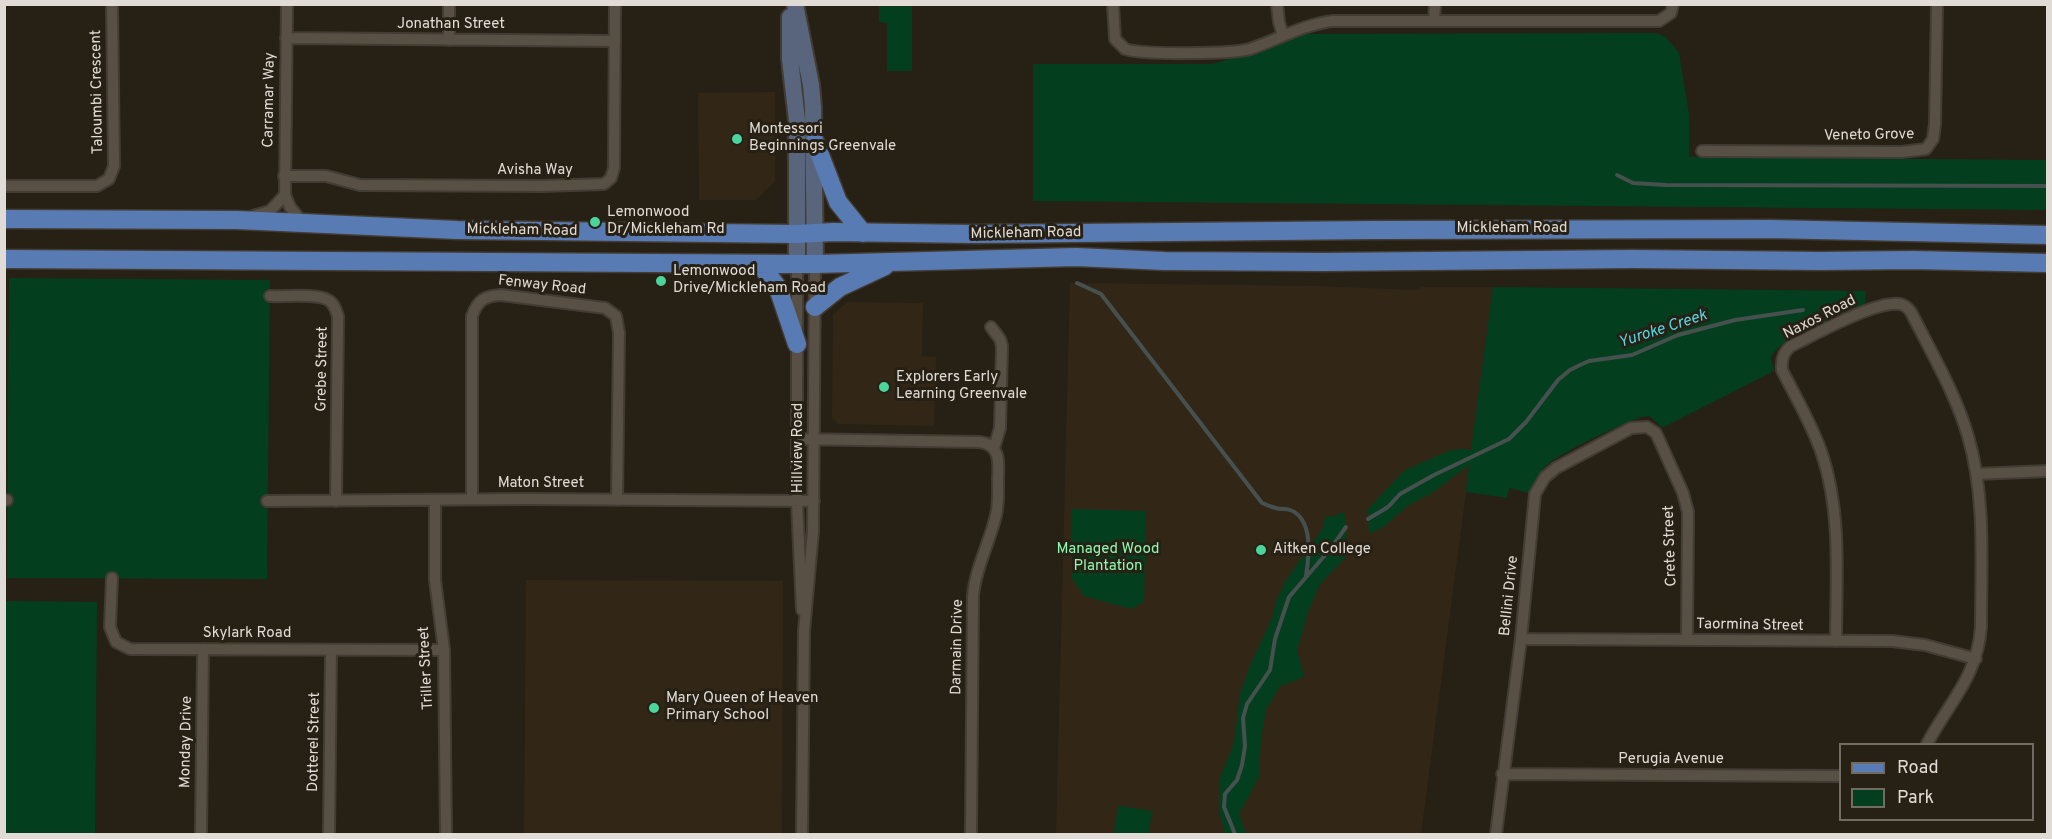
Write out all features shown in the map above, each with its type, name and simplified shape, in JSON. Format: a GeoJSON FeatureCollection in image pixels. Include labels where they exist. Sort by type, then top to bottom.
{"type":"FeatureCollection","features":[{"type":"Feature","properties":{"kind":"main road"},"geometry":{"type":"LineString","coordinates":[[815,142],[838,202],[863,233]]}},
{"type":"Feature","properties":{"kind":"main road","name":"Mickleham Road"},"geometry":{"type":"LineString","coordinates":[[4,219],[237,220],[457,230],[796,234],[1769,229],[2048,235]]}},
{"type":"Feature","properties":{"kind":"main road","name":"Mickleham Road"},"geometry":{"type":"LineString","coordinates":[[4,259],[815,264],[1076,257],[1164,261],[1323,262],[1655,259],[2048,263]]}},
{"type":"Feature","properties":{"kind":"main road"},"geometry":{"type":"LineString","coordinates":[[815,307],[840,288],[892,262]]}},
{"type":"Feature","properties":{"kind":"main road"},"geometry":{"type":"LineString","coordinates":[[760,264],[778,288],[797,344]]}},
{"type":"Feature","properties":{"kind":"street","name":"Taloumbi Crescent"},"geometry":{"type":"LineString","coordinates":[[4,186],[97,186],[109,179],[114,166],[112,4]]}},
{"type":"Feature","properties":{"kind":"street","name":"Carramar Way"},"geometry":{"type":"LineString","coordinates":[[287,4],[285,195],[290,207],[303,223]]}},
{"type":"Feature","properties":{"kind":"street"},"geometry":{"type":"LineString","coordinates":[[449,4],[449,40]]}},
{"type":"Feature","properties":{"kind":"street","name":"Avisha Way"},"geometry":{"type":"LineString","coordinates":[[284,176],[326,176],[360,185],[604,184],[611,178],[614,168],[615,4]]}},
{"type":"Feature","properties":{"kind":"street"},"geometry":{"type":"LineString","coordinates":[[793,4],[811,86],[815,142],[815,264]]}},
{"type":"Feature","properties":{"kind":"street"},"geometry":{"type":"LineString","coordinates":[[793,4],[790,59],[797,120],[797,264]]}},
{"type":"Feature","properties":{"kind":"street"},"geometry":{"type":"LineString","coordinates":[[1113,4],[1115,39],[1129,51],[1238,51],[1333,21],[1654,21],[1668,17],[1673,4]]}},
{"type":"Feature","properties":{"kind":"street"},"geometry":{"type":"LineString","coordinates":[[1277,4],[1283,35]]}},
{"type":"Feature","properties":{"kind":"street"},"geometry":{"type":"LineString","coordinates":[[1434,21],[1435,4]]}},
{"type":"Feature","properties":{"kind":"street","name":"Veneto Grove"},"geometry":{"type":"LineString","coordinates":[[1702,151],[1902,152],[1926,149],[1933,139],[1935,124],[1937,4]]}},
{"type":"Feature","properties":{"kind":"street","name":"Jonathan Street"},"geometry":{"type":"LineString","coordinates":[[286,38],[615,41]]}},
{"type":"Feature","properties":{"kind":"street"},"geometry":{"type":"LineString","coordinates":[[237,220],[265,213],[285,195]]}},
{"type":"Feature","properties":{"kind":"street","name":"Hillview Road"},"geometry":{"type":"LineString","coordinates":[[797,264],[797,501],[799,577],[804,631]]}},
{"type":"Feature","properties":{"kind":"street","name":"Hillview Road"},"geometry":{"type":"LineString","coordinates":[[802,834],[804,631],[813,546],[815,264]]}},
{"type":"Feature","properties":{"kind":"street","name":"Grebe Street"},"geometry":{"type":"LineString","coordinates":[[270,296],[319,297],[328,300],[334,306],[338,316],[336,501]]}},
{"type":"Feature","properties":{"kind":"street","name":"Fenway Road"},"geometry":{"type":"LineString","coordinates":[[472,499],[472,316],[477,303],[487,296],[501,296],[605,308],[616,316],[618,326],[617,500]]}},
{"type":"Feature","properties":{"kind":"street","name":"Naxos Road"},"geometry":{"type":"LineString","coordinates":[[1836,641],[1834,506],[1829,478],[1814,434],[1782,370],[1782,359],[1786,350],[1850,317],[1897,304],[1905,306],[1911,312],[1927,342],[1957,406],[1968,438],[1976,474],[1981,516],[1981,611],[1976,659]]}},
{"type":"Feature","properties":{"kind":"street"},"geometry":{"type":"LineString","coordinates":[[797,439],[979,442],[994,448],[1000,428],[1002,346],[1000,339],[990,327]]}},
{"type":"Feature","properties":{"kind":"street","name":"Bellini Drive"},"geometry":{"type":"LineString","coordinates":[[1496,834],[1521,639],[1533,502],[1539,485],[1545,477],[1568,461],[1631,428],[1647,427]]}},
{"type":"Feature","properties":{"kind":"street","name":"Crete Street"},"geometry":{"type":"LineString","coordinates":[[1647,427],[1656,433],[1685,499],[1688,528],[1687,640]]}},
{"type":"Feature","properties":{"kind":"street","name":"Darmain Drive"},"geometry":{"type":"LineString","coordinates":[[971,834],[973,596],[998,508],[999,462],[994,448]]}},
{"type":"Feature","properties":{"kind":"street"},"geometry":{"type":"LineString","coordinates":[[1976,474],[2048,471]]}},
{"type":"Feature","properties":{"kind":"street","name":"Maton Street"},"geometry":{"type":"LineString","coordinates":[[267,501],[472,499],[814,501]]}},
{"type":"Feature","properties":{"kind":"street","name":"Triller Street"},"geometry":{"type":"LineString","coordinates":[[435,500],[435,580],[444,650],[446,834]]}},
{"type":"Feature","properties":{"kind":"street","name":"Skylark Road"},"geometry":{"type":"LineString","coordinates":[[112,578],[110,627],[116,642],[129,649],[444,650]]}},
{"type":"Feature","properties":{"kind":"street","name":"Taormina Street"},"geometry":{"type":"LineString","coordinates":[[1521,639],[1908,642],[1976,659]]}},
{"type":"Feature","properties":{"kind":"street","name":"Monday Drive"},"geometry":{"type":"LineString","coordinates":[[201,834],[203,649]]}},
{"type":"Feature","properties":{"kind":"street","name":"Dotterel Street"},"geometry":{"type":"LineString","coordinates":[[329,834],[331,650]]}},
{"type":"Feature","properties":{"kind":"street"},"geometry":{"type":"LineString","coordinates":[[1928,743],[1966,683],[1976,659]]}},
{"type":"Feature","properties":{"kind":"street","name":"Perugia Avenue"},"geometry":{"type":"LineString","coordinates":[[1502,774],[1839,776]]}},
{"type":"Feature","properties":{"kind":"shaded area","name":"Montessori Beginnings Greenvale"},"geometry":{"type":"Polygon","coordinates":[[[775,92],[775,181],[756,200],[699,200],[698,93],[775,92]]]}},
{"type":"Feature","properties":{"kind":"shaded area","name":"Aitken College"},"geometry":{"type":"Polygon","coordinates":[[[1070,283],[1320,286],[1412,290],[1423,287],[1493,287],[1421,834],[1056,834],[1070,283]]]}},
{"type":"Feature","properties":{"kind":"shaded area","name":"Explorers Early Learning Greenvale"},"geometry":{"type":"Polygon","coordinates":[[[847,302],[923,303],[922,356],[936,357],[934,426],[838,424],[832,418],[833,315],[847,302]]]}},
{"type":"Feature","properties":{"kind":"shaded area","name":"Mary Queen of Heaven Primary School"},"geometry":{"type":"Polygon","coordinates":[[[526,580],[783,581],[782,834],[524,834],[526,580]]]}},
{"type":"Feature","properties":{"kind":"green space"},"geometry":{"type":"Polygon","coordinates":[[[879,5],[912,5],[912,71],[887,71],[887,23],[879,22],[879,5]]]}},
{"type":"Feature","properties":{"kind":"green space"},"geometry":{"type":"Polygon","coordinates":[[[1656,33],[1666,37],[1679,53],[1689,114],[1689,157],[2048,160],[2047,210],[1033,201],[1033,64],[1212,64],[1249,54],[1302,34],[1656,33]]]}},
{"type":"Feature","properties":{"kind":"green space"},"geometry":{"type":"Polygon","coordinates":[[[9,278],[270,280],[267,579],[7,578],[9,278]]]}},
{"type":"Feature","properties":{"kind":"green space"},"geometry":{"type":"Polygon","coordinates":[[[1493,287],[1866,291],[1865,304],[1813,326],[1785,342],[1771,358],[1774,371],[1662,428],[1650,416],[1641,417],[1590,440],[1544,468],[1530,493],[1509,488],[1507,498],[1466,492],[1469,465],[1432,493],[1409,505],[1382,528],[1369,534],[1368,509],[1405,470],[1451,450],[1471,450],[1493,287]]]}},
{"type":"Feature","properties":{"kind":"green space","name":"Managed Wood Plantation"},"geometry":{"type":"Polygon","coordinates":[[[1071,509],[1146,511],[1144,602],[1131,609],[1084,596],[1071,577],[1071,509]]]}},
{"type":"Feature","properties":{"kind":"green space"},"geometry":{"type":"Polygon","coordinates":[[[1344,511],[1347,542],[1343,548],[1346,557],[1320,584],[1308,612],[1297,650],[1304,677],[1280,686],[1266,710],[1261,738],[1259,777],[1239,814],[1246,834],[1225,834],[1219,810],[1220,778],[1234,743],[1240,694],[1249,668],[1272,618],[1286,580],[1322,530],[1326,516],[1333,517],[1344,511]]]}},
{"type":"Feature","properties":{"kind":"green space"},"geometry":{"type":"Polygon","coordinates":[[[5,601],[97,602],[95,834],[5,834],[5,601]]]}},
{"type":"Feature","properties":{"kind":"green space"},"geometry":{"type":"Polygon","coordinates":[[[1118,806],[1153,811],[1149,827],[1150,834],[1114,834],[1118,806]]]}},
{"type":"Feature","properties":{"kind":"waterway"},"geometry":{"type":"LineString","coordinates":[[1617,175],[1633,183],[1666,185],[2048,186]]}},
{"type":"Feature","properties":{"kind":"waterway"},"geometry":{"type":"LineString","coordinates":[[1077,283],[1101,294],[1262,503],[1278,509],[1290,510],[1303,521],[1309,549],[1306,576]]}},
{"type":"Feature","properties":{"kind":"waterway","name":"Yuroke Creek"},"geometry":{"type":"LineString","coordinates":[[1368,519],[1388,507],[1400,494],[1509,439],[1526,422],[1558,380],[1580,365],[1589,361],[1632,355],[1678,335],[1735,320],[1803,310]]}},
{"type":"Feature","properties":{"kind":"waterway","name":"Yuroke Creek"},"geometry":{"type":"LineString","coordinates":[[1235,834],[1224,807],[1225,794],[1237,780],[1242,765],[1245,746],[1243,718],[1247,704],[1270,670],[1275,639],[1289,597],[1346,527]]}},
{"type":"Feature","properties":{"kind":"place","name":"Montessori Beginnings Greenvale"},"geometry":{"type":"Point","coordinates":[737,139]}},
{"type":"Feature","properties":{"kind":"place","name":"Lemonwood Dr/Mickleham Rd"},"geometry":{"type":"Point","coordinates":[595,222]}},
{"type":"Feature","properties":{"kind":"place","name":"Lemonwood Drive/Mickleham Road"},"geometry":{"type":"Point","coordinates":[661,281]}},
{"type":"Feature","properties":{"kind":"place","name":"Explorers Early Learning Greenvale"},"geometry":{"type":"Point","coordinates":[884,387]}},
{"type":"Feature","properties":{"kind":"place","name":"Aitken College"},"geometry":{"type":"Point","coordinates":[1261,550]}},
{"type":"Feature","properties":{"kind":"place","name":"Mary Queen of Heaven Primary School"},"geometry":{"type":"Point","coordinates":[654,708]}}]}
